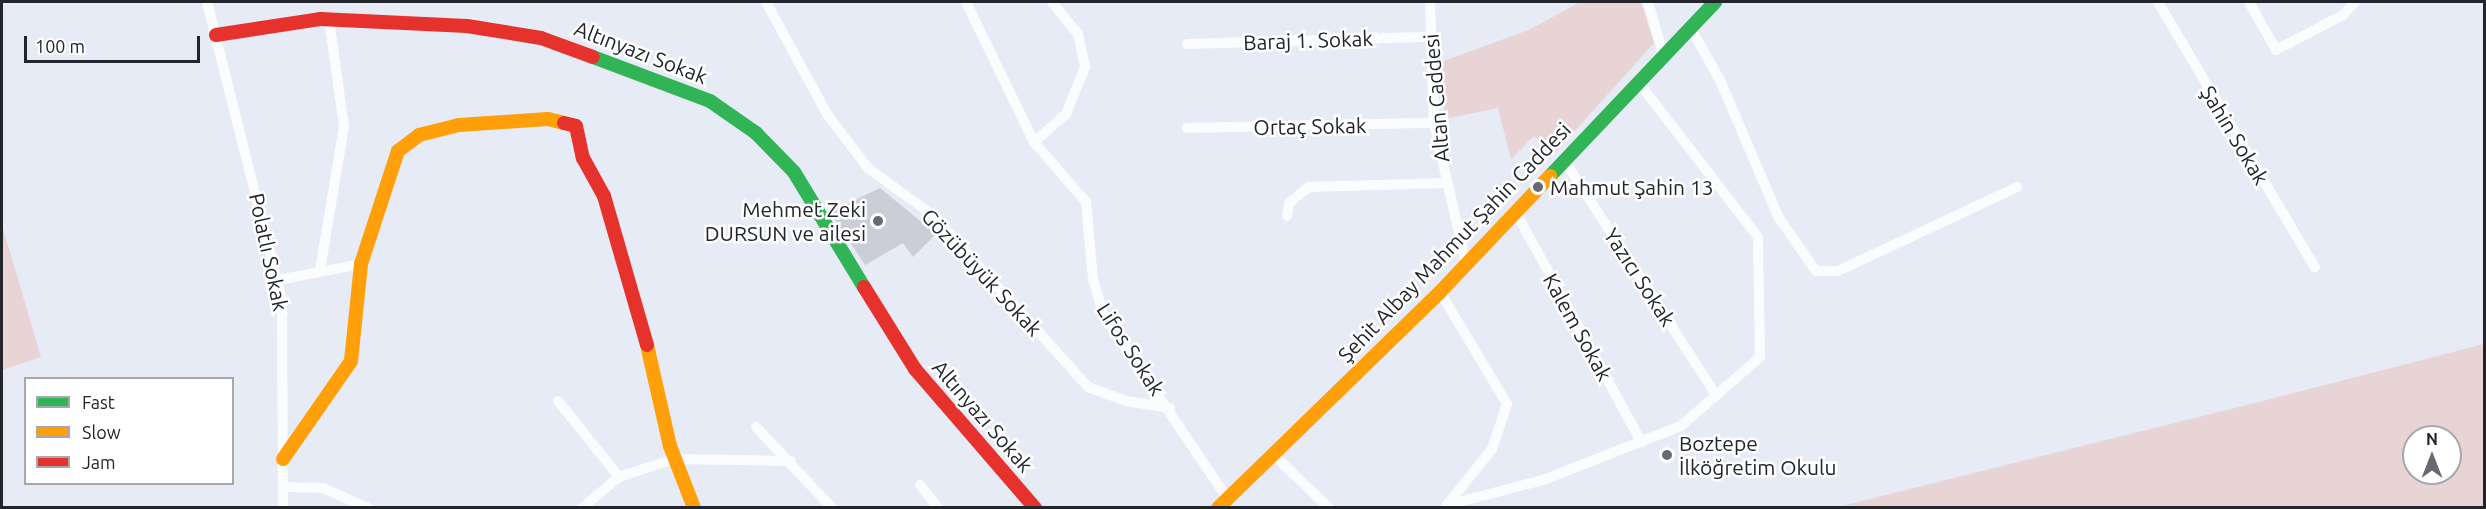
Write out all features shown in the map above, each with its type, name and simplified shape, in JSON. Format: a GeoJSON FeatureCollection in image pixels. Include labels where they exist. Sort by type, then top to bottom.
{"type":"FeatureCollection","features":[{"type":"Feature","properties":{"kind":"street","name":"Polatlı Sokak"},"geometry":{"type":"LineString","coordinates":[[207,2],[278,280],[285,339],[283,507]]}},
{"type":"Feature","properties":{"kind":"street","name":"Gözübüyük Sokak"},"geometry":{"type":"LineString","coordinates":[[766,2],[827,114],[868,168],[934,216],[1088,387],[1126,401],[1170,408]]}},
{"type":"Feature","properties":{"kind":"street","name":"Lifos Sokak"},"geometry":{"type":"LineString","coordinates":[[966,2],[1034,142],[1086,202],[1098,302],[1170,408],[1222,503]]}},
{"type":"Feature","properties":{"kind":"street"},"geometry":{"type":"LineString","coordinates":[[1034,142],[1066,114],[1084,67],[1078,34],[1052,2]]}},
{"type":"Feature","properties":{"kind":"street","name":"Altan Caddesi"},"geometry":{"type":"LineString","coordinates":[[1430,2],[1429,37],[1434,123],[1444,183],[1466,264]]}},
{"type":"Feature","properties":{"kind":"street"},"geometry":{"type":"LineString","coordinates":[[1648,2],[1663,54]]}},
{"type":"Feature","properties":{"kind":"street","name":"Şehit Albay Mahmut Şahin Caddesi"},"geometry":{"type":"LineString","coordinates":[[1222,503],[1440,292],[1663,54],[1715,2]]}},
{"type":"Feature","properties":{"kind":"street","name":"Şahin Sokak"},"geometry":{"type":"LineString","coordinates":[[2158,2],[2315,267]]}},
{"type":"Feature","properties":{"kind":"street"},"geometry":{"type":"LineString","coordinates":[[2249,2],[2276,50],[2343,15],[2355,2]]}},
{"type":"Feature","properties":{"kind":"street","name":"Altınyazı Sokak"},"geometry":{"type":"LineString","coordinates":[[216,35],[329,20],[435,23],[541,38],[680,86],[725,110],[794,172],[915,369],[1035,507]]}},
{"type":"Feature","properties":{"kind":"street"},"geometry":{"type":"LineString","coordinates":[[320,270],[344,127],[329,20]]}},
{"type":"Feature","properties":{"kind":"street"},"geometry":{"type":"LineString","coordinates":[[1690,27],[1720,80],[1779,218],[1816,271],[1838,271],[2017,187]]}},
{"type":"Feature","properties":{"kind":"street","name":"Baraj 1. Sokak"},"geometry":{"type":"LineString","coordinates":[[1187,44],[1429,37]]}},
{"type":"Feature","properties":{"kind":"street"},"geometry":{"type":"LineString","coordinates":[[1446,506],[1543,480],[1682,426],[1760,357],[1758,237],[1638,82]]}},
{"type":"Feature","properties":{"kind":"street"},"geometry":{"type":"LineString","coordinates":[[283,459],[351,361],[361,264],[391,164],[413,137],[519,117],[576,126],[631,278],[642,346],[674,459],[694,507]]}},
{"type":"Feature","properties":{"kind":"street","name":"Ortaç Sokak"},"geometry":{"type":"LineString","coordinates":[[1186,129],[1434,123]]}},
{"type":"Feature","properties":{"kind":"street","name":"Yazıcı Sokak"},"geometry":{"type":"LineString","coordinates":[[1564,160],[1716,395]]}},
{"type":"Feature","properties":{"kind":"street"},"geometry":{"type":"LineString","coordinates":[[1287,216],[1289,203],[1310,188],[1444,183]]}},
{"type":"Feature","properties":{"kind":"street","name":"Kalem Sokak"},"geometry":{"type":"LineString","coordinates":[[1515,211],[1641,443]]}},
{"type":"Feature","properties":{"kind":"street"},"geometry":{"type":"LineString","coordinates":[[278,280],[320,270],[361,264]]}},
{"type":"Feature","properties":{"kind":"street"},"geometry":{"type":"LineString","coordinates":[[1440,292],[1507,404],[1492,449],[1446,506]]}},
{"type":"Feature","properties":{"kind":"street"},"geometry":{"type":"LineString","coordinates":[[558,401],[619,477]]}},
{"type":"Feature","properties":{"kind":"street"},"geometry":{"type":"LineString","coordinates":[[756,427],[791,461],[832,507]]}},
{"type":"Feature","properties":{"kind":"street"},"geometry":{"type":"LineString","coordinates":[[1273,454],[1329,507]]}},
{"type":"Feature","properties":{"kind":"street"},"geometry":{"type":"LineString","coordinates":[[582,507],[619,477],[674,459],[791,461]]}},
{"type":"Feature","properties":{"kind":"street"},"geometry":{"type":"LineString","coordinates":[[920,485],[938,507]]}},
{"type":"Feature","properties":{"kind":"street"},"geometry":{"type":"LineString","coordinates":[[283,487],[323,488],[368,507]]}},
{"type":"Feature","properties":{"kind":"shaded area"},"geometry":{"type":"Polygon","coordinates":[[[1580,2],[1641,2],[1654,43],[1555,153],[1534,136],[1511,159],[1498,108],[1445,119],[1441,62],[1529,30],[1580,2]]]}},
{"type":"Feature","properties":{"kind":"shaded area"},"geometry":{"type":"Polygon","coordinates":[[[2,225],[41,357],[2,370],[2,225]]]}},
{"type":"Feature","properties":{"kind":"shaded area"},"geometry":{"type":"Polygon","coordinates":[[[2484,344],[2484,507],[1838,507],[2263,401],[2484,344]]]}},
{"type":"Feature","properties":{"kind":"building","name":"Mehmet Zeki DURSUN ve ailesi"},"geometry":{"type":"Polygon","coordinates":[[[880,188],[936,234],[913,257],[903,243],[865,265],[830,212],[880,188]]]}},
{"type":"Feature","properties":{"kind":"traffic: fast"},"geometry":{"type":"LineString","coordinates":[[1550,176],[1715,2]]}},
{"type":"Feature","properties":{"kind":"traffic: fast"},"geometry":{"type":"LineString","coordinates":[[593,57],[710,101],[756,133],[794,172],[864,287]]}},
{"type":"Feature","properties":{"kind":"traffic: slow"},"geometry":{"type":"LineString","coordinates":[[283,459],[351,361],[361,264],[398,151],[419,135],[459,125],[548,119],[564,123]]}},
{"type":"Feature","properties":{"kind":"traffic: slow"},"geometry":{"type":"LineString","coordinates":[[1218,508],[1440,292],[1550,176]]}},
{"type":"Feature","properties":{"kind":"traffic: slow"},"geometry":{"type":"LineString","coordinates":[[647,345],[670,446],[694,508]]}},
{"type":"Feature","properties":{"kind":"traffic: jam"},"geometry":{"type":"LineString","coordinates":[[216,35],[320,19],[467,26],[541,38],[593,57]]}},
{"type":"Feature","properties":{"kind":"traffic: jam"},"geometry":{"type":"LineString","coordinates":[[564,123],[576,126],[583,158],[604,196],[647,345]]}},
{"type":"Feature","properties":{"kind":"traffic: jam"},"geometry":{"type":"LineString","coordinates":[[864,287],[915,369],[1035,508]]}},
{"type":"Feature","properties":{"kind":"place","name":"Mahmut Şahin 13"},"geometry":{"type":"Point","coordinates":[1538,187]}},
{"type":"Feature","properties":{"kind":"place","name":"Mehmet Zeki DURSUN ve ailesi"},"geometry":{"type":"Point","coordinates":[878,221]}},
{"type":"Feature","properties":{"kind":"place","name":"Boztepe İlköğretim Okulu"},"geometry":{"type":"Point","coordinates":[1667,455]}}]}
